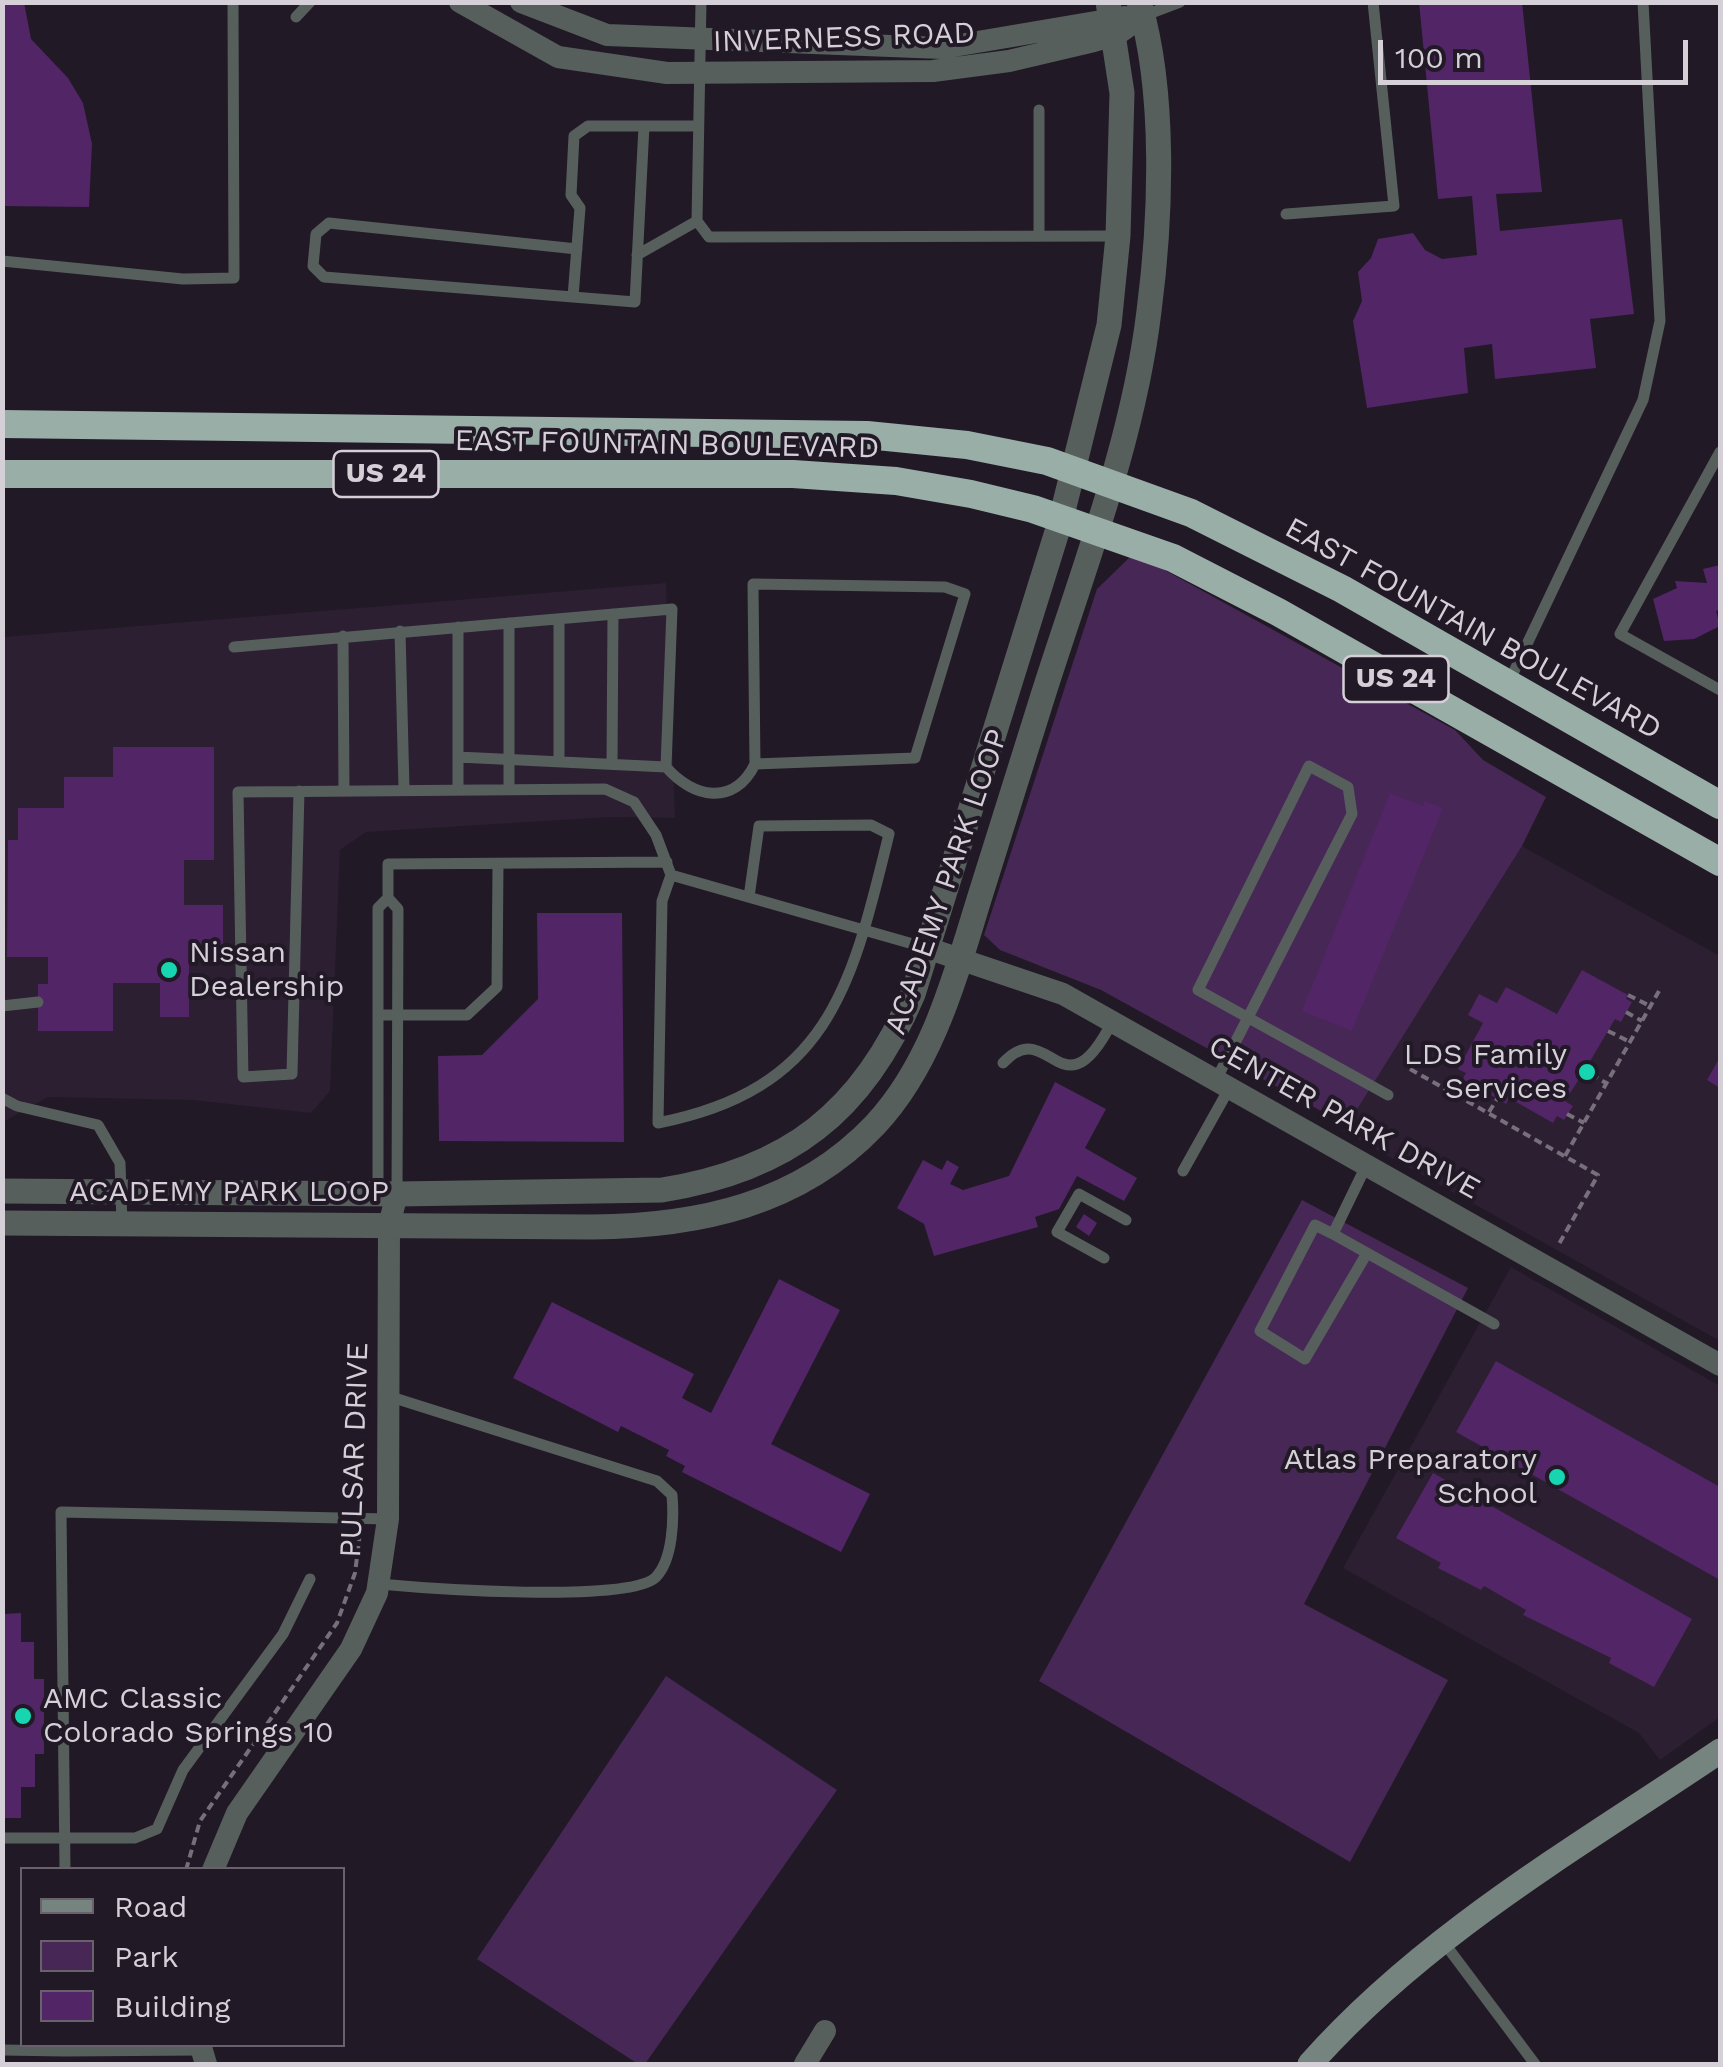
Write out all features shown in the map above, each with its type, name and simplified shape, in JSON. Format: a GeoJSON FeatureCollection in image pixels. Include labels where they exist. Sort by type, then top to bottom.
{"type":"FeatureCollection","features":[{"type":"Feature","properties":{"kind":"highway","name":"EAST FOUNTAIN BOULEVARD"},"geometry":{"type":"LineString","coordinates":[[2,424],[868,435],[967,445],[1074,469],[1261,547],[1720,805]]}},
{"type":"Feature","properties":{"kind":"highway","name":"EAST FOUNTAIN BOULEVARD"},"geometry":{"type":"LineString","coordinates":[[2,474],[849,476],[970,494],[1061,519],[1172,558],[1264,604],[1720,862]]}},
{"type":"Feature","properties":{"kind":"main road"},"geometry":{"type":"LineString","coordinates":[[1310,2064],[1345,2026],[1442,1940],[1720,1752]]}},
{"type":"Feature","properties":{"kind":"street","name":"INVERNESS ROAD"},"geometry":{"type":"LineString","coordinates":[[460,2],[558,57],[667,73],[933,71],[1010,61],[1112,18]]}},
{"type":"Feature","properties":{"kind":"street","name":"INVERNESS ROAD"},"geometry":{"type":"LineString","coordinates":[[521,2],[607,35],[702,42],[942,48],[1020,38],[1141,9]]}},
{"type":"Feature","properties":{"kind":"street","name":"ACADEMY PARK LOOP"},"geometry":{"type":"LineString","coordinates":[[2,1223],[644,1226],[726,1214],[786,1191],[874,1125],[904,1087],[928,1047],[961,957],[1095,530],[1140,364],[1153,264],[1156,143],[1152,64],[1141,9]]}},
{"type":"Feature","properties":{"kind":"street","name":"ACADEMY PARK LOOP"},"geometry":{"type":"LineString","coordinates":[[2,1191],[388,1194],[662,1190],[703,1184],[768,1162],[818,1128],[871,1076],[894,1039],[928,948],[1061,519],[1109,326],[1118,236],[1122,92],[1112,18]]}},
{"type":"Feature","properties":{"kind":"street","name":"CENTER PARK DRIVE"},"geometry":{"type":"LineString","coordinates":[[928,948],[1039,983],[1720,1365]]}},
{"type":"Feature","properties":{"kind":"street","name":"PULSAR DRIVE"},"geometry":{"type":"LineString","coordinates":[[214,1867],[237,1812],[351,1649],[379,1584],[388,1518],[388,1194]]}},
{"type":"Feature","properties":{"kind":"street"},"geometry":{"type":"LineString","coordinates":[[806,2064],[825,2031]]}},
{"type":"Feature","properties":{"kind":"lane"},"geometry":{"type":"LineString","coordinates":[[2,261],[183,279],[234,278],[232,2]]}},
{"type":"Feature","properties":{"kind":"lane"},"geometry":{"type":"LineString","coordinates":[[296,16],[310,2]]}},
{"type":"Feature","properties":{"kind":"lane"},"geometry":{"type":"LineString","coordinates":[[701,2],[697,221],[709,237],[1118,236]]}},
{"type":"Feature","properties":{"kind":"lane"},"geometry":{"type":"LineString","coordinates":[[1141,9],[1180,2]]}},
{"type":"Feature","properties":{"kind":"lane"},"geometry":{"type":"LineString","coordinates":[[1286,214],[1394,206],[1373,2]]}},
{"type":"Feature","properties":{"kind":"lane"},"geometry":{"type":"LineString","coordinates":[[1508,684],[1642,400],[1660,320],[1643,2]]}},
{"type":"Feature","properties":{"kind":"lane"},"geometry":{"type":"LineString","coordinates":[[1038,110],[1040,236]]}},
{"type":"Feature","properties":{"kind":"lane"},"geometry":{"type":"LineString","coordinates":[[573,298],[580,208],[570,195],[574,136],[588,126],[698,126]]}},
{"type":"Feature","properties":{"kind":"lane"},"geometry":{"type":"LineString","coordinates":[[577,249],[329,222],[316,234],[313,266],[324,277],[635,302],[644,126]]}},
{"type":"Feature","properties":{"kind":"lane"},"geometry":{"type":"LineString","coordinates":[[638,255],[697,221]]}},
{"type":"Feature","properties":{"kind":"lane"},"geometry":{"type":"LineString","coordinates":[[1720,452],[1620,634],[1720,690]]}},
{"type":"Feature","properties":{"kind":"lane"},"geometry":{"type":"LineString","coordinates":[[458,758],[666,767],[688,790],[714,793],[737,786],[748,778],[756,764],[753,584],[945,587],[966,594],[915,758],[756,764]]}},
{"type":"Feature","properties":{"kind":"lane"},"geometry":{"type":"LineString","coordinates":[[234,647],[672,610],[666,767]]}},
{"type":"Feature","properties":{"kind":"lane"},"geometry":{"type":"LineString","coordinates":[[612,764],[614,614]]}},
{"type":"Feature","properties":{"kind":"lane"},"geometry":{"type":"LineString","coordinates":[[559,762],[560,619]]}},
{"type":"Feature","properties":{"kind":"lane"},"geometry":{"type":"LineString","coordinates":[[509,623],[509,789]]}},
{"type":"Feature","properties":{"kind":"lane"},"geometry":{"type":"LineString","coordinates":[[458,627],[458,789]]}},
{"type":"Feature","properties":{"kind":"lane"},"geometry":{"type":"LineString","coordinates":[[400,632],[404,789]]}},
{"type":"Feature","properties":{"kind":"lane"},"geometry":{"type":"LineString","coordinates":[[343,636],[344,790]]}},
{"type":"Feature","properties":{"kind":"lane"},"geometry":{"type":"LineString","coordinates":[[1183,1171],[1247,1019],[1352,814],[1348,788],[1309,766],[1198,990],[1247,1019],[1388,1095]]}},
{"type":"Feature","properties":{"kind":"lane"},"geometry":{"type":"LineString","coordinates":[[299,791],[292,1074],[243,1077],[238,792],[404,789],[605,789],[634,802],[669,868],[662,900],[658,1123],[710,1112],[770,1083],[801,1052],[831,1010],[865,930],[889,834],[871,826],[759,826],[749,897]]}},
{"type":"Feature","properties":{"kind":"lane"},"geometry":{"type":"LineString","coordinates":[[388,1194],[398,1015],[398,908],[388,898],[388,864],[669,868],[749,897],[928,948]]}},
{"type":"Feature","properties":{"kind":"lane"},"geometry":{"type":"LineString","coordinates":[[378,1015],[466,1015],[497,986],[498,864]]}},
{"type":"Feature","properties":{"kind":"lane"},"geometry":{"type":"LineString","coordinates":[[388,898],[378,908],[378,1015],[388,1194]]}},
{"type":"Feature","properties":{"kind":"lane"},"geometry":{"type":"LineString","coordinates":[[2,1006],[38,1002]]}},
{"type":"Feature","properties":{"kind":"lane"},"geometry":{"type":"LineString","coordinates":[[1003,1064],[1013,1053],[1026,1048],[1068,1065],[1083,1064],[1095,1056],[1112,1022]]}},
{"type":"Feature","properties":{"kind":"lane"},"geometry":{"type":"LineString","coordinates":[[2,1098],[17,1106],[98,1124],[112,1141],[120,1163],[122,1224]]}},
{"type":"Feature","properties":{"kind":"lane"},"geometry":{"type":"LineString","coordinates":[[1334,1234],[1367,1164]]}},
{"type":"Feature","properties":{"kind":"lane"},"geometry":{"type":"LineString","coordinates":[[1104,1258],[1057,1232],[1078,1194],[1126,1220]]}},
{"type":"Feature","properties":{"kind":"lane"},"geometry":{"type":"LineString","coordinates":[[1367,1253],[1305,1359],[1260,1331],[1315,1225],[1334,1234],[1494,1324]]}},
{"type":"Feature","properties":{"kind":"lane"},"geometry":{"type":"LineString","coordinates":[[379,1584],[434,1590],[609,1592],[648,1584],[659,1574],[674,1524],[672,1495],[656,1481],[388,1396]]}},
{"type":"Feature","properties":{"kind":"lane"},"geometry":{"type":"LineString","coordinates":[[66,1867],[61,1512],[388,1518]]}},
{"type":"Feature","properties":{"kind":"lane"},"geometry":{"type":"LineString","coordinates":[[2,1838],[135,1838],[157,1829],[183,1770],[283,1634],[310,1579]]}},
{"type":"Feature","properties":{"kind":"lane"},"geometry":{"type":"LineString","coordinates":[[1442,1940],[1536,2064]]}},
{"type":"Feature","properties":{"kind":"lane"},"geometry":{"type":"LineString","coordinates":[[2,2050],[202,2053]]}},
{"type":"Feature","properties":{"kind":"lane"},"geometry":{"type":"LineString","coordinates":[[18,2050],[18,2064]]}},
{"type":"Feature","properties":{"kind":"path"},"geometry":{"type":"LineString","coordinates":[[1565,1156],[1659,991]]}},
{"type":"Feature","properties":{"kind":"path"},"geometry":{"type":"LineString","coordinates":[[1628,995],[1650,1006]]}},
{"type":"Feature","properties":{"kind":"path"},"geometry":{"type":"LineString","coordinates":[[1626,1012],[1642,1021]]}},
{"type":"Feature","properties":{"kind":"path"},"geometry":{"type":"LineString","coordinates":[[1608,1031],[1630,1042]]}},
{"type":"Feature","properties":{"kind":"path"},"geometry":{"type":"LineString","coordinates":[[1410,1069],[1598,1174],[1559,1244]]}},
{"type":"Feature","properties":{"kind":"path"},"geometry":{"type":"LineString","coordinates":[[1591,1074],[1606,1083]]}},
{"type":"Feature","properties":{"kind":"path"},"geometry":{"type":"LineString","coordinates":[[1461,1098],[1469,1084]]}},
{"type":"Feature","properties":{"kind":"path"},"geometry":{"type":"LineString","coordinates":[[1488,1113],[1497,1099]]}},
{"type":"Feature","properties":{"kind":"path"},"geometry":{"type":"LineString","coordinates":[[1568,1114],[1584,1123]]}},
{"type":"Feature","properties":{"kind":"path"},"geometry":{"type":"LineString","coordinates":[[187,1867],[200,1821],[337,1623],[355,1574],[362,1518]]}},
{"type":"Feature","properties":{"kind":"shaded area","name":"Nissan Dealership"},"geometry":{"type":"Polygon","coordinates":[[[666,583],[675,818],[610,817],[366,832],[340,850],[330,1091],[311,1113],[193,1100],[48,1097],[3,1122],[3,637],[666,583]]]}},
{"type":"Feature","properties":{"kind":"shaded area"},"geometry":{"type":"Polygon","coordinates":[[[1522,846],[1720,956],[1720,1341],[1343,1131],[1522,846]]]}},
{"type":"Feature","properties":{"kind":"shaded area","name":"Atlas Preparatory School"},"geometry":{"type":"Polygon","coordinates":[[[1511,1267],[1720,1386],[1720,1717],[1660,1760],[1639,1733],[1343,1568],[1511,1267]]]}},
{"type":"Feature","properties":{"kind":"green space"},"geometry":{"type":"Polygon","coordinates":[[[1130,557],[1161,568],[1455,730],[1483,760],[1546,797],[1522,846],[1356,1111],[1330,1116],[1101,990],[1000,950],[984,935],[1097,589],[1130,557]]]}},
{"type":"Feature","properties":{"kind":"green space"},"geometry":{"type":"Polygon","coordinates":[[[1302,1200],[1468,1288],[1304,1604],[1448,1680],[1350,1862],[1039,1681],[1302,1200]]]}},
{"type":"Feature","properties":{"kind":"green space"},"geometry":{"type":"Polygon","coordinates":[[[666,1676],[837,1790],[645,2064],[638,2064],[477,1959],[666,1676]]]}},
{"type":"Feature","properties":{"kind":"building"},"geometry":{"type":"Polygon","coordinates":[[[2,2],[24,2],[31,39],[68,78],[83,103],[92,144],[89,207],[2,206],[2,2]]]}},
{"type":"Feature","properties":{"kind":"building"},"geometry":{"type":"Polygon","coordinates":[[[1419,2],[1522,2],[1542,192],[1496,194],[1500,231],[1622,219],[1634,314],[1590,319],[1596,368],[1495,379],[1492,344],[1464,348],[1468,393],[1367,408],[1353,321],[1362,301],[1358,272],[1371,258],[1378,239],[1413,233],[1425,250],[1442,259],[1477,255],[1472,196],[1438,199],[1419,2]]]}},
{"type":"Feature","properties":{"kind":"building"},"geometry":{"type":"Polygon","coordinates":[[[1720,565],[1720,610],[1716,611],[1720,626],[1694,639],[1664,641],[1653,599],[1677,588],[1675,581],[1707,583],[1703,569],[1720,565]]]}},
{"type":"Feature","properties":{"kind":"building"},"geometry":{"type":"Polygon","coordinates":[[[113,747],[214,747],[214,860],[184,860],[184,905],[223,905],[223,953],[189,953],[189,1017],[160,1017],[160,983],[113,983],[113,1031],[38,1031],[38,984],[48,984],[48,957],[7,957],[8,840],[18,840],[18,808],[64,808],[64,777],[113,777],[113,747]]]}},
{"type":"Feature","properties":{"kind":"building"},"geometry":{"type":"Polygon","coordinates":[[[1390,793],[1423,806],[1424,801],[1443,808],[1352,1031],[1302,1011],[1390,793]]]}},
{"type":"Feature","properties":{"kind":"building"},"geometry":{"type":"Polygon","coordinates":[[[537,913],[622,913],[624,1142],[439,1141],[438,1056],[482,1055],[538,999],[537,913]]]}},
{"type":"Feature","properties":{"kind":"building"},"geometry":{"type":"Polygon","coordinates":[[[1582,970],[1628,995],[1626,999],[1632,1002],[1621,1022],[1615,1019],[1589,1063],[1595,1066],[1587,1080],[1581,1076],[1565,1101],[1573,1106],[1564,1120],[1557,1116],[1553,1123],[1509,1098],[1506,1104],[1491,1095],[1494,1089],[1481,1081],[1477,1088],[1462,1080],[1466,1073],[1458,1069],[1483,1023],[1468,1015],[1479,994],[1497,1003],[1506,987],[1557,1014],[1582,970]]]}},
{"type":"Feature","properties":{"kind":"building"},"geometry":{"type":"Polygon","coordinates":[[[1720,1057],[1720,1088],[1707,1080],[1720,1057]]]}},
{"type":"Feature","properties":{"kind":"building"},"geometry":{"type":"Polygon","coordinates":[[[1055,1082],[1106,1109],[1085,1148],[1137,1178],[1124,1201],[1077,1176],[1059,1209],[1035,1217],[1038,1227],[934,1256],[924,1224],[897,1208],[923,1160],[942,1170],[947,1160],[959,1167],[950,1184],[963,1190],[1009,1176],[1055,1082]]]}},
{"type":"Feature","properties":{"kind":"building"},"geometry":{"type":"Polygon","coordinates":[[[1084,1214],[1097,1223],[1089,1236],[1076,1227],[1084,1214]]]}},
{"type":"Feature","properties":{"kind":"building"},"geometry":{"type":"Polygon","coordinates":[[[779,1279],[840,1310],[771,1444],[870,1494],[841,1552],[682,1472],[685,1466],[666,1456],[669,1450],[621,1426],[618,1432],[513,1378],[552,1302],[694,1374],[682,1398],[711,1413],[779,1279]]]}},
{"type":"Feature","properties":{"kind":"building"},"geometry":{"type":"Polygon","coordinates":[[[1496,1361],[1720,1487],[1720,1580],[1456,1432],[1496,1361]]]}},
{"type":"Feature","properties":{"kind":"building"},"geometry":{"type":"Polygon","coordinates":[[[1433,1473],[1692,1619],[1654,1687],[1609,1663],[1611,1658],[1523,1615],[1526,1610],[1484,1586],[1481,1590],[1438,1568],[1441,1563],[1396,1538],[1433,1473]]]}},
{"type":"Feature","properties":{"kind":"building","name":"AMC Classic Colorado Springs 10"},"geometry":{"type":"Polygon","coordinates":[[[21,1613],[21,1642],[34,1642],[34,1679],[44,1679],[44,1754],[35,1754],[35,1787],[21,1787],[21,1818],[2,1818],[2,1614],[21,1613]]]}},
{"type":"Feature","properties":{"kind":"place","name":"Nissan Dealership"},"geometry":{"type":"Point","coordinates":[169,970]}},
{"type":"Feature","properties":{"kind":"place","name":"LDS Family Services"},"geometry":{"type":"Point","coordinates":[1587,1072]}},
{"type":"Feature","properties":{"kind":"place","name":"Atlas Preparatory School"},"geometry":{"type":"Point","coordinates":[1557,1477]}},
{"type":"Feature","properties":{"kind":"place","name":"AMC Classic Colorado Springs 10"},"geometry":{"type":"Point","coordinates":[23,1716]}}]}
